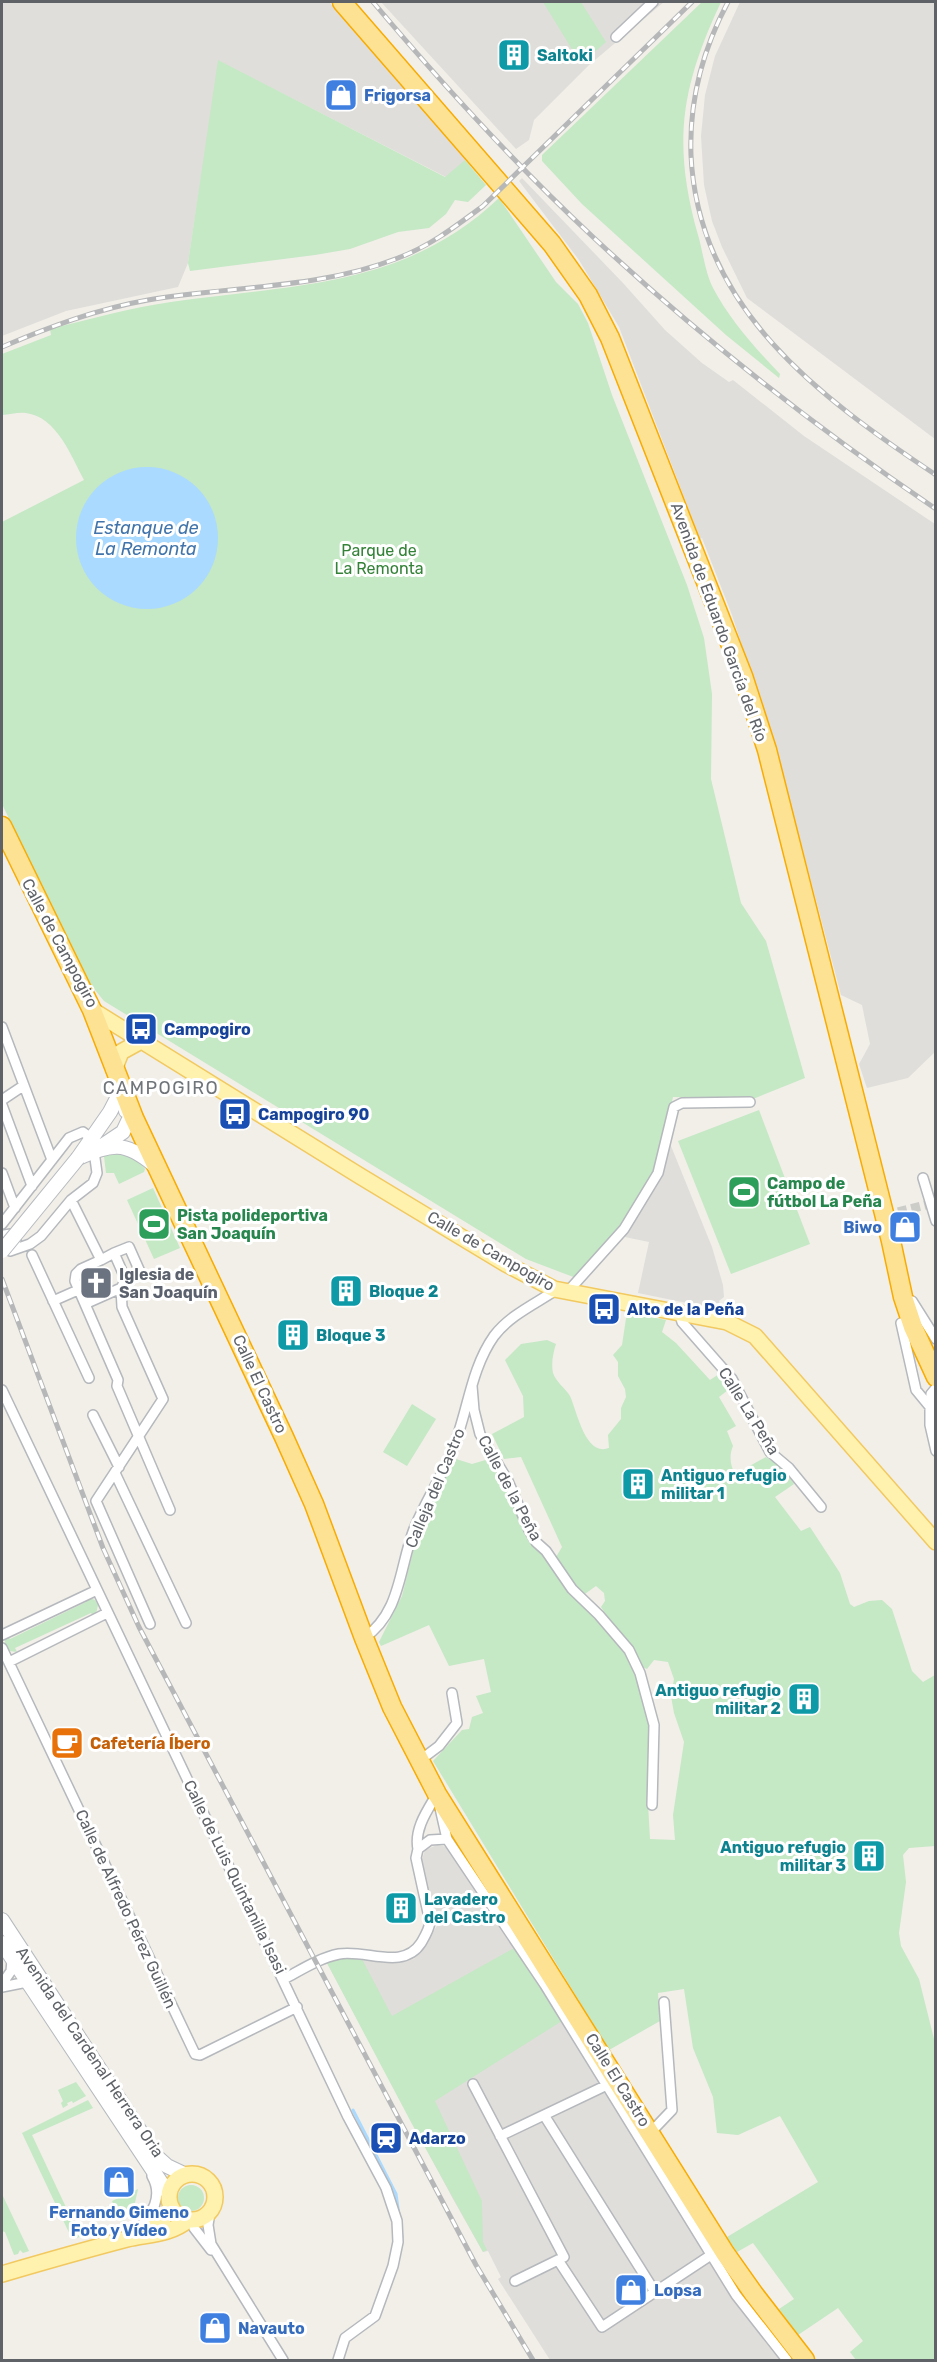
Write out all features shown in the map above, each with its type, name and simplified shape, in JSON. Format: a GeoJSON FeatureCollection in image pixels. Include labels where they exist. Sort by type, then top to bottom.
{"type":"FeatureCollection","features":[{"type":"Feature","properties":{"kind":"highway","name":"Avenida de Eduardo García del Río"},"geometry":{"type":"LineString","coordinates":[[342,2],[522,207],[572,270],[598,312],[743,676],[767,750],[910,1317],[936,1377]]}},
{"type":"Feature","properties":{"kind":"highway","name":"Avenida de Eduardo García del Río"},"geometry":{"type":"LineString","coordinates":[[353,2],[498,173],[522,207]]}},
{"type":"Feature","properties":{"kind":"highway","name":"Calle de Campogiro"},"geometry":{"type":"LineString","coordinates":[[2,826],[92,1010]]}},
{"type":"Feature","properties":{"kind":"highway","name":"Calle El Castro"},"geometry":{"type":"LineString","coordinates":[[92,1010],[132,1113],[314,1504],[392,1707],[419,1761],[437,1794],[740,2275],[805,2361]]}},
{"type":"Feature","properties":{"kind":"highway","name":"Avenida de Eduardo García del Río"},"geometry":{"type":"LineString","coordinates":[[891,1241],[912,1301],[936,1354]]}},
{"type":"Feature","properties":{"kind":"main road","name":"Calle de Campogiro"},"geometry":{"type":"LineString","coordinates":[[92,1010],[506,1264],[563,1291],[727,1322],[755,1335],[935,1542]]}},
{"type":"Feature","properties":{"kind":"main road"},"geometry":{"type":"LineString","coordinates":[[114,1070],[121,1052],[141,1041]]}},
{"type":"Feature","properties":{"kind":"main road"},"geometry":{"type":"LineString","coordinates":[[6,1249],[78,1158],[93,1144],[122,1089]]}},
{"type":"Feature","properties":{"kind":"main road"},"geometry":{"type":"LineString","coordinates":[[93,1144],[123,1132],[132,1113],[121,1109],[110,1112]]}},
{"type":"Feature","properties":{"kind":"main road"},"geometry":{"type":"LineString","coordinates":[[93,1144],[129,1147],[158,1168]]}},
{"type":"Feature","properties":{"kind":"main road","name":"Avenida del Cardenal Herrera Oria"},"geometry":{"type":"LineString","coordinates":[[2,1920],[157,2157],[167,2166],[186,2175]]}},
{"type":"Feature","properties":{"kind":"main road","name":"Avenida del Cardenal Herrera Oria"},"geometry":{"type":"LineString","coordinates":[[2,1943],[135,2145],[165,2201]]}},
{"type":"Feature","properties":{"kind":"main road"},"geometry":{"type":"LineString","coordinates":[[2,2274],[132,2238],[152,2230],[175,2181],[186,2175],[202,2176],[213,2187],[215,2198],[210,2212],[203,2218],[154,2235],[132,2238]]}},
{"type":"Feature","properties":{"kind":"main road"},"geometry":{"type":"LineString","coordinates":[[165,2201],[176,2214],[190,2221]]}},
{"type":"Feature","properties":{"kind":"street"},"geometry":{"type":"LineString","coordinates":[[616,37],[653,2]]}},
{"type":"Feature","properties":{"kind":"street"},"geometry":{"type":"LineString","coordinates":[[2,1027],[52,1160]]}},
{"type":"Feature","properties":{"kind":"street"},"geometry":{"type":"LineString","coordinates":[[2,1100],[23,1086]]}},
{"type":"Feature","properties":{"kind":"street","name":"Calleja del Castro"},"geometry":{"type":"LineString","coordinates":[[364,1638],[378,1629],[393,1601],[414,1530],[451,1454],[482,1357],[495,1335],[510,1320],[571,1288],[624,1228],[658,1173],[674,1107],[682,1103],[750,1101]]}},
{"type":"Feature","properties":{"kind":"street"},"geometry":{"type":"LineString","coordinates":[[2,1105],[32,1186]]}},
{"type":"Feature","properties":{"kind":"street"},"geometry":{"type":"LineString","coordinates":[[2,1224],[69,1138],[83,1132],[93,1144],[97,1173],[93,1183],[71,1200],[41,1236],[30,1244],[6,1249]]}},
{"type":"Feature","properties":{"kind":"street"},"geometry":{"type":"LineString","coordinates":[[2,1173],[15,1208]]}},
{"type":"Feature","properties":{"kind":"street"},"geometry":{"type":"LineString","coordinates":[[923,1178],[936,1221]]}},
{"type":"Feature","properties":{"kind":"street"},"geometry":{"type":"LineString","coordinates":[[71,1200],[101,1260]]}},
{"type":"Feature","properties":{"kind":"street"},"geometry":{"type":"LineString","coordinates":[[2,1238],[7,1234],[14,1236],[17,1241],[6,1249]]}},
{"type":"Feature","properties":{"kind":"street"},"geometry":{"type":"LineString","coordinates":[[85,1304],[141,1274],[129,1247],[75,1274],[78,1290],[118,1380],[117,1386],[170,1510]]}},
{"type":"Feature","properties":{"kind":"street"},"geometry":{"type":"LineString","coordinates":[[114,1253],[124,1284],[122,1307],[163,1399],[96,1501],[150,1623]]}},
{"type":"Feature","properties":{"kind":"street"},"geometry":{"type":"LineString","coordinates":[[32,1255],[89,1378]]}},
{"type":"Feature","properties":{"kind":"street"},"geometry":{"type":"LineString","coordinates":[[53,1300],[78,1290]]}},
{"type":"Feature","properties":{"kind":"street"},"geometry":{"type":"LineString","coordinates":[[912,1301],[936,1340]]}},
{"type":"Feature","properties":{"kind":"street","name":"Calle La Peña"},"geometry":{"type":"LineString","coordinates":[[679,1312],[682,1322],[732,1379],[770,1452],[789,1468],[821,1507]]}},
{"type":"Feature","properties":{"kind":"street"},"geometry":{"type":"LineString","coordinates":[[901,1323],[916,1390],[936,1418]]}},
{"type":"Feature","properties":{"kind":"street","name":"Calle de la Peña"},"geometry":{"type":"LineString","coordinates":[[472,1386],[474,1410],[480,1434],[507,1481],[536,1542],[546,1551],[572,1589],[604,1620],[629,1650],[640,1673],[654,1725],[652,1805]]}},
{"type":"Feature","properties":{"kind":"street"},"geometry":{"type":"LineString","coordinates":[[936,1388],[931,1394],[930,1407],[930,1425],[936,1451]]}},
{"type":"Feature","properties":{"kind":"street","name":"Calle de Luis Quintanilla Isasi"},"geometry":{"type":"LineString","coordinates":[[2,1390],[348,2117],[386,2188],[398,2232],[395,2260],[375,2316],[345,2338],[338,2361]]}},
{"type":"Feature","properties":{"kind":"street"},"geometry":{"type":"LineString","coordinates":[[93,1415],[186,1623]]}},
{"type":"Feature","properties":{"kind":"street"},"geometry":{"type":"LineString","coordinates":[[2,1635],[97,1590]]}},
{"type":"Feature","properties":{"kind":"street"},"geometry":{"type":"LineString","coordinates":[[4,1656],[107,1613]]}},
{"type":"Feature","properties":{"kind":"street","name":"Calle de Alfredo Pérez Guillén"},"geometry":{"type":"LineString","coordinates":[[4,1656],[195,2054],[201,2055],[297,2007]]}},
{"type":"Feature","properties":{"kind":"street"},"geometry":{"type":"LineString","coordinates":[[419,1761],[439,1746],[457,1723],[452,1693]]}},
{"type":"Feature","properties":{"kind":"street"},"geometry":{"type":"LineString","coordinates":[[284,1979],[324,1958],[340,1954],[356,1953],[400,1958],[410,1955],[429,1930],[430,1922],[416,1858],[418,1849],[416,1839],[418,1830],[437,1794]]}},
{"type":"Feature","properties":{"kind":"street","name":"Calle El Castro"},"geometry":{"type":"LineString","coordinates":[[437,1794],[447,1839],[545,1985],[736,2295],[787,2361]]}},
{"type":"Feature","properties":{"kind":"street"},"geometry":{"type":"LineString","coordinates":[[418,1849],[430,1840],[447,1839]]}},
{"type":"Feature","properties":{"kind":"street"},"geometry":{"type":"LineString","coordinates":[[2,1985],[11,1971],[12,1960]]}},
{"type":"Feature","properties":{"kind":"street"},"geometry":{"type":"LineString","coordinates":[[2,1985],[27,1982]]}},
{"type":"Feature","properties":{"kind":"street"},"geometry":{"type":"LineString","coordinates":[[651,2132],[672,2110],[664,2002]]}},
{"type":"Feature","properties":{"kind":"street"},"geometry":{"type":"LineString","coordinates":[[473,2084],[561,2259],[602,2327],[711,2255]]}},
{"type":"Feature","properties":{"kind":"street","name":"Calle El Castro"},"geometry":{"type":"LineString","coordinates":[[500,2136],[607,2085]]}},
{"type":"Feature","properties":{"kind":"street"},"geometry":{"type":"LineString","coordinates":[[544,2115],[655,2292]]}},
{"type":"Feature","properties":{"kind":"street"},"geometry":{"type":"LineString","coordinates":[[210,2212],[209,2234],[218,2259]]}},
{"type":"Feature","properties":{"kind":"street"},"geometry":{"type":"LineString","coordinates":[[190,2221],[218,2259],[283,2361]]}},
{"type":"Feature","properties":{"kind":"street"},"geometry":{"type":"LineString","coordinates":[[515,2281],[561,2259]]}},
{"type":"Feature","properties":{"kind":"shaded area"},"geometry":{"type":"Polygon","coordinates":[[[2,2],[329,2],[334,7],[339,4],[468,158],[446,177],[219,61],[188,263],[178,287],[66,311],[2,336],[2,2]]]}},
{"type":"Feature","properties":{"kind":"shaded area"},"geometry":{"type":"Polygon","coordinates":[[[381,2],[664,2],[589,65],[534,120],[529,140],[516,149],[381,2]]]}},
{"type":"Feature","properties":{"kind":"shaded area"},"geometry":{"type":"Polygon","coordinates":[[[740,2],[935,2],[935,439],[747,298],[722,247],[712,221],[704,185],[701,136],[705,95],[715,56],[740,2]]]}},
{"type":"Feature","properties":{"kind":"shaded area"},"geometry":{"type":"Polygon","coordinates":[[[522,178],[665,330],[702,363],[729,382],[733,380],[804,436],[935,524],[936,1051],[908,1078],[867,1088],[859,1064],[870,1044],[862,1005],[841,995],[781,767],[732,615],[702,538],[700,539],[619,327],[579,260],[519,181],[522,178]]]}},
{"type":"Feature","properties":{"kind":"shaded area"},"geometry":{"type":"Polygon","coordinates":[[[666,1145],[671,1146],[712,1247],[723,1285],[724,1297],[719,1301],[721,1310],[638,1293],[649,1242],[620,1236],[666,1145]]]}},
{"type":"Feature","properties":{"kind":"shaded area"},"geometry":{"type":"Polygon","coordinates":[[[437,1845],[447,1847],[516,1947],[711,2263],[782,2360],[550,2360],[498,2279],[501,2277],[488,2251],[483,2252],[453,2199],[327,1963],[346,1958],[397,1963],[414,1959],[437,1926],[421,1862],[425,1850],[437,1845]]]}},
{"type":"Feature","properties":{"kind":"green space"},"geometry":{"type":"Polygon","coordinates":[[[543,2],[581,2],[606,42],[581,64],[543,2]]]}},
{"type":"Feature","properties":{"kind":"green space"},"geometry":{"type":"Polygon","coordinates":[[[702,2],[721,2],[707,33],[689,89],[683,143],[690,202],[706,269],[713,288],[744,333],[780,374],[779,378],[726,335],[582,204],[542,161],[542,155],[702,2]]]}},
{"type":"Feature","properties":{"kind":"green space"},"geometry":{"type":"Polygon","coordinates":[[[218,60],[445,177],[465,160],[486,185],[468,202],[455,200],[446,214],[429,228],[398,232],[350,249],[190,271],[188,263],[218,60]]]}},
{"type":"Feature","properties":{"kind":"green space","name":"Parque de La Remonta"},"geometry":{"type":"Polygon","coordinates":[[[499,198],[556,282],[578,304],[588,323],[612,395],[687,585],[704,638],[712,694],[711,779],[741,903],[766,941],[805,1078],[753,1099],[673,1097],[655,1172],[628,1216],[576,1278],[526,1259],[104,1001],[87,980],[2,804],[2,522],[84,480],[62,439],[46,422],[26,413],[2,415],[2,354],[51,335],[50,329],[140,307],[303,285],[385,266],[424,250],[462,228],[499,198]]]}},
{"type":"Feature","properties":{"kind":"green space","name":"Campo de fútbol La Peña"},"geometry":{"type":"Polygon","coordinates":[[[759,1110],[810,1244],[731,1274],[678,1141],[759,1110]]]}},
{"type":"Feature","properties":{"kind":"green space"},"geometry":{"type":"Polygon","coordinates":[[[109,1153],[134,1159],[145,1169],[144,1172],[119,1184],[114,1173],[106,1173],[104,1156],[109,1153]]]}},
{"type":"Feature","properties":{"kind":"green space","name":"Pista polideportiva San Joaquín"},"geometry":{"type":"Polygon","coordinates":[[[153,1188],[180,1248],[154,1259],[127,1200],[153,1188]]]}},
{"type":"Feature","properties":{"kind":"green space"},"geometry":{"type":"Polygon","coordinates":[[[627,1312],[666,1320],[662,1332],[676,1343],[710,1380],[722,1372],[732,1387],[719,1397],[736,1426],[727,1431],[733,1446],[731,1460],[735,1474],[766,1457],[784,1469],[794,1484],[775,1497],[801,1531],[810,1527],[840,1573],[850,1604],[854,1607],[869,1601],[882,1600],[892,1609],[912,1671],[923,1682],[935,1675],[935,1846],[909,1848],[903,1855],[906,1882],[899,1933],[901,1946],[919,1979],[935,2043],[935,2360],[856,2360],[850,2352],[863,2341],[838,2308],[798,2335],[779,2309],[794,2299],[753,2243],[737,2252],[727,2237],[818,2182],[780,2116],[738,2135],[717,2133],[713,2097],[693,2048],[684,1989],[658,1993],[660,2021],[609,2050],[433,1761],[462,1730],[469,1729],[472,1717],[483,1713],[476,1696],[491,1692],[484,1659],[449,1666],[429,1625],[381,1646],[379,1642],[402,1596],[418,1532],[441,1481],[456,1459],[472,1464],[489,1459],[543,1554],[622,1646],[635,1669],[652,1733],[648,1804],[650,1839],[675,1840],[673,1815],[684,1742],[674,1713],[671,1696],[674,1679],[668,1662],[654,1660],[647,1669],[640,1666],[601,1607],[605,1601],[604,1593],[596,1586],[582,1596],[556,1557],[562,1547],[521,1457],[504,1459],[492,1434],[524,1417],[523,1396],[505,1360],[521,1344],[547,1340],[556,1344],[553,1373],[570,1396],[583,1431],[594,1446],[601,1449],[609,1448],[608,1435],[621,1419],[621,1408],[626,1397],[625,1389],[618,1376],[618,1362],[613,1355],[622,1345],[627,1312]]]}},
{"type":"Feature","properties":{"kind":"green space"},"geometry":{"type":"Polygon","coordinates":[[[412,1404],[436,1419],[407,1466],[383,1452],[412,1404]]]}},
{"type":"Feature","properties":{"kind":"green space"},"geometry":{"type":"Polygon","coordinates":[[[90,1598],[98,1605],[96,1614],[93,1616],[91,1613],[15,1648],[17,1652],[10,1651],[5,1646],[5,1639],[8,1636],[10,1639],[90,1598]]]}},
{"type":"Feature","properties":{"kind":"green space"},"geometry":{"type":"Polygon","coordinates":[[[516,1947],[562,2021],[435,2101],[482,2201],[483,2242],[487,2250],[483,2252],[327,1963],[341,1959],[362,1959],[392,2016],[516,1947]]]}},
{"type":"Feature","properties":{"kind":"green space"},"geometry":{"type":"Polygon","coordinates":[[[76,2082],[86,2096],[73,2103],[72,2101],[67,2103],[68,2105],[63,2108],[61,2103],[63,2101],[58,2090],[76,2082]]]}},
{"type":"Feature","properties":{"kind":"green space"},"geometry":{"type":"Polygon","coordinates":[[[88,2100],[93,2108],[32,2135],[80,2237],[72,2239],[22,2133],[88,2100]]]}},
{"type":"Feature","properties":{"kind":"green space"},"geometry":{"type":"Polygon","coordinates":[[[191,2185],[200,2189],[204,2198],[200,2207],[191,2211],[182,2207],[178,2198],[182,2189],[191,2185]]]}},
{"type":"Feature","properties":{"kind":"green space"},"geometry":{"type":"Polygon","coordinates":[[[138,2189],[134,2207],[122,2223],[112,2201],[138,2189]]]}},
{"type":"Feature","properties":{"kind":"green space"},"geometry":{"type":"Polygon","coordinates":[[[2,2194],[29,2251],[23,2253],[20,2250],[14,2255],[5,2232],[2,2231],[2,2194]]]}},
{"type":"Feature","properties":{"kind":"water","name":"Estanque de La Remonta"},"geometry":{"type":"Polygon","coordinates":[[[147,467],[174,472],[197,488],[213,511],[218,538],[213,565],[197,588],[174,604],[147,609],[120,604],[97,588],[81,565],[76,538],[81,511],[97,488],[120,472],[147,467]]]}},
{"type":"Feature","properties":{"kind":"waterway"},"geometry":{"type":"LineString","coordinates":[[353,2110],[396,2194],[402,2237]]}},
{"type":"Feature","properties":{"kind":"tunnel"},"geometry":{"type":"LineString","coordinates":[[885,1215],[930,1204]]}},
{"type":"Feature","properties":{"kind":"railway"},"geometry":{"type":"LineString","coordinates":[[373,2],[507,152],[633,274],[759,380],[846,446],[936,509]]}},
{"type":"Feature","properties":{"kind":"railway"},"geometry":{"type":"LineString","coordinates":[[2,347],[37,332],[110,308],[179,295],[337,276],[368,268],[421,248],[483,206],[692,2]]}},
{"type":"Feature","properties":{"kind":"railway"},"geometry":{"type":"LineString","coordinates":[[728,2],[711,38],[699,76],[691,135],[691,155],[699,209],[716,259],[741,303],[772,343],[809,380],[849,414],[936,475]]}},
{"type":"Feature","properties":{"kind":"railway"},"geometry":{"type":"LineString","coordinates":[[2,1279],[103,1548],[139,1627],[476,2265],[533,2360]]}},
{"type":"Feature","properties":{"kind":"place","name":"Saltoki"},"geometry":{"type":"Point","coordinates":[514,55]}},
{"type":"Feature","properties":{"kind":"place","name":"Frigorsa"},"geometry":{"type":"Point","coordinates":[341,95]}},
{"type":"Feature","properties":{"kind":"place","name":"Campogiro"},"geometry":{"type":"Point","coordinates":[141,1029]}},
{"type":"Feature","properties":{"kind":"place","name":"Campogiro 90"},"geometry":{"type":"Point","coordinates":[235,1114]}},
{"type":"Feature","properties":{"kind":"place","name":"Campo de fútbol La Peña"},"geometry":{"type":"Point","coordinates":[744,1192]}},
{"type":"Feature","properties":{"kind":"place","name":"Pista polideportiva San Joaquín"},"geometry":{"type":"Point","coordinates":[154,1224]}},
{"type":"Feature","properties":{"kind":"place","name":"Biwo"},"geometry":{"type":"Point","coordinates":[905,1227]}},
{"type":"Feature","properties":{"kind":"place","name":"Iglesia de San Joaquín"},"geometry":{"type":"Point","coordinates":[96,1283]}},
{"type":"Feature","properties":{"kind":"place","name":"Bloque 2"},"geometry":{"type":"Point","coordinates":[346,1291]}},
{"type":"Feature","properties":{"kind":"place","name":"Alto de la Peña"},"geometry":{"type":"Point","coordinates":[604,1309]}},
{"type":"Feature","properties":{"kind":"place","name":"Bloque 3"},"geometry":{"type":"Point","coordinates":[293,1335]}},
{"type":"Feature","properties":{"kind":"place","name":"Antiguo refugio militar 1"},"geometry":{"type":"Point","coordinates":[638,1484]}},
{"type":"Feature","properties":{"kind":"place","name":"Antiguo refugio militar 2"},"geometry":{"type":"Point","coordinates":[804,1699]}},
{"type":"Feature","properties":{"kind":"place","name":"Cafetería Íbero"},"geometry":{"type":"Point","coordinates":[67,1743]}},
{"type":"Feature","properties":{"kind":"place","name":"Antiguo refugio militar 3"},"geometry":{"type":"Point","coordinates":[869,1856]}},
{"type":"Feature","properties":{"kind":"place","name":"Lavadero del Castro"},"geometry":{"type":"Point","coordinates":[401,1908]}},
{"type":"Feature","properties":{"kind":"place","name":"Adarzo"},"geometry":{"type":"Point","coordinates":[386,2138]}},
{"type":"Feature","properties":{"kind":"place","name":"Fernando Gimeno Foto y Vídeo"},"geometry":{"type":"Point","coordinates":[119,2182]}},
{"type":"Feature","properties":{"kind":"place","name":"Lopsa"},"geometry":{"type":"Point","coordinates":[631,2290]}},
{"type":"Feature","properties":{"kind":"place","name":"Navauto"},"geometry":{"type":"Point","coordinates":[215,2328]}},
{"type":"Feature","properties":{"kind":"district","name":"CAMPOGIRO"},"geometry":{"type":"Point","coordinates":[161,1088]}}]}
